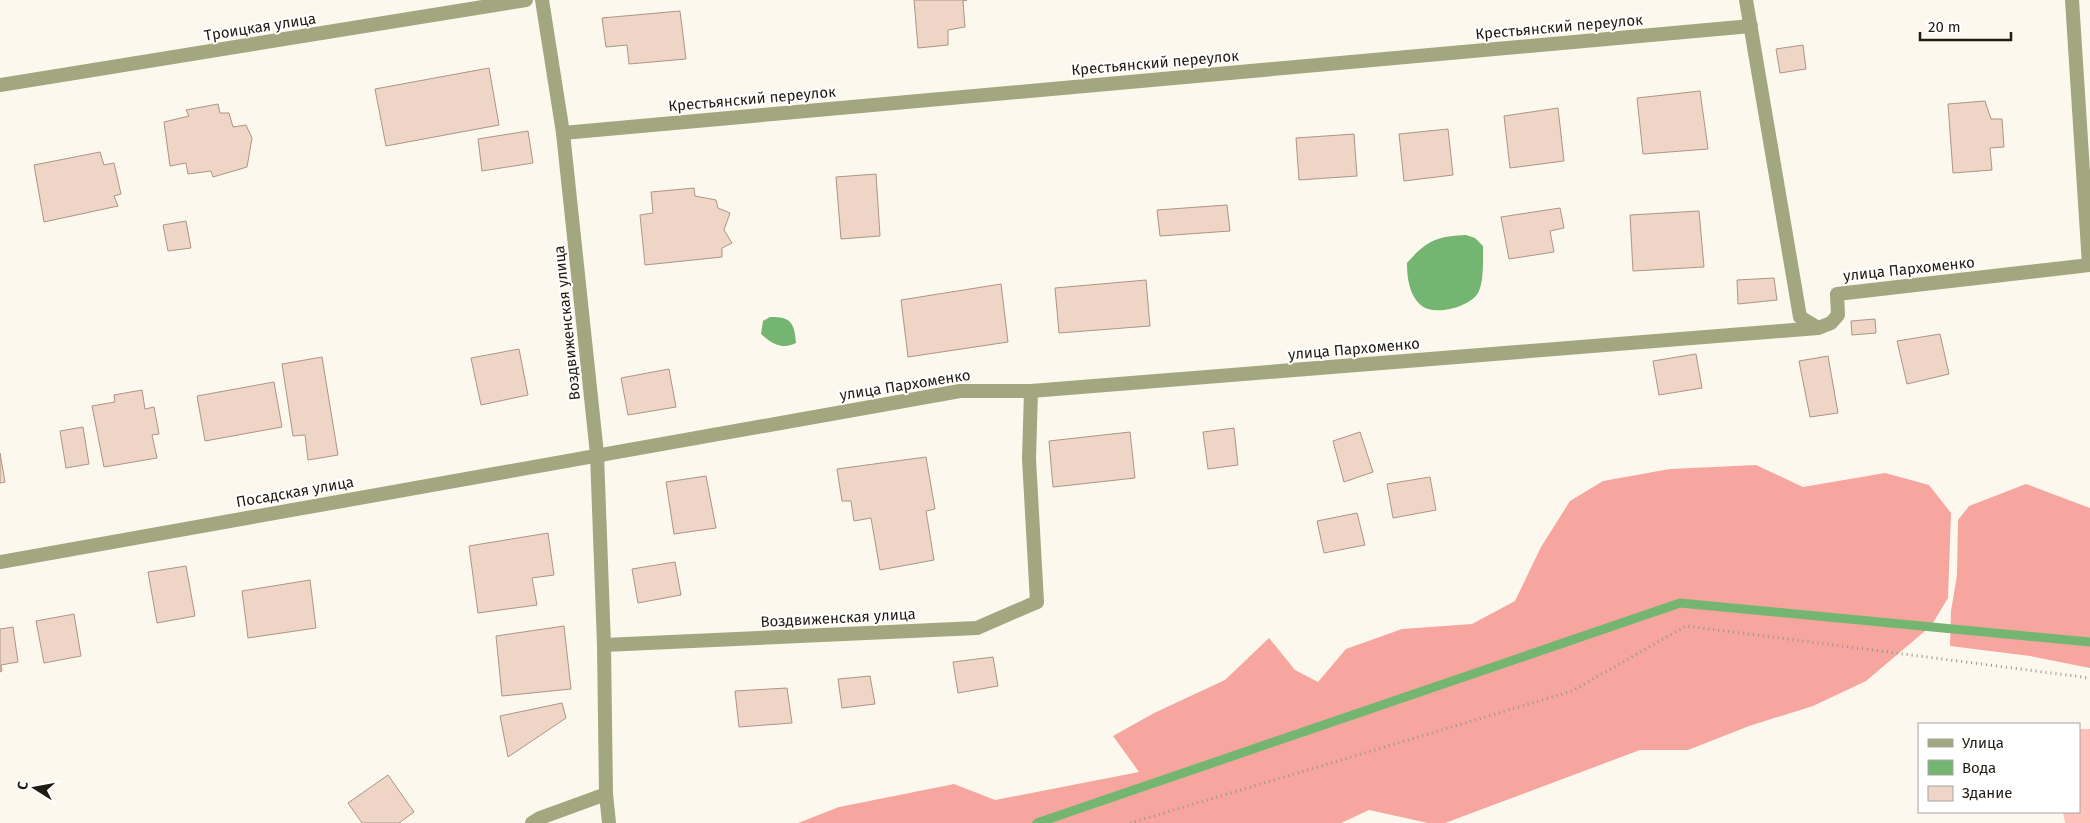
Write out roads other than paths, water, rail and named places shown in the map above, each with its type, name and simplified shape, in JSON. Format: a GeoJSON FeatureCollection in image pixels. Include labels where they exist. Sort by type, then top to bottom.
{"type":"FeatureCollection","features":[{"type":"Feature","properties":{"kind":"street","name":"Троицкая улица"},"geometry":{"type":"LineString","coordinates":[[0,85],[526,0]]}},
{"type":"Feature","properties":{"kind":"street","name":"Воздвиженская улица"},"geometry":{"type":"LineString","coordinates":[[542,0],[562,132],[597,454],[604,645],[606,794],[609,823]]}},
{"type":"Feature","properties":{"kind":"street"},"geometry":{"type":"LineString","coordinates":[[1746,0],[1800,317],[1818,328]]}},
{"type":"Feature","properties":{"kind":"street"},"geometry":{"type":"LineString","coordinates":[[2072,0],[2090,265]]}},
{"type":"Feature","properties":{"kind":"street","name":"Крестьянский переулок"},"geometry":{"type":"LineString","coordinates":[[562,132],[1751,26]]}},
{"type":"Feature","properties":{"kind":"street","name":"улица Пархоменко"},"geometry":{"type":"LineString","coordinates":[[597,454],[960,391],[1031,391],[1818,328],[1831,323],[1838,315],[1837,294],[2090,265]]}},
{"type":"Feature","properties":{"kind":"street","name":"Воздвиженская улица"},"geometry":{"type":"LineString","coordinates":[[604,645],[977,628],[1037,602],[1028,459],[1031,391]]}},
{"type":"Feature","properties":{"kind":"street","name":"Посадская улица"},"geometry":{"type":"LineString","coordinates":[[0,562],[597,454]]}},
{"type":"Feature","properties":{"kind":"street"},"geometry":{"type":"LineString","coordinates":[[532,823],[540,818],[606,794]]}},
{"type":"Feature","properties":{"kind":"water"},"geometry":{"type":"Polygon","coordinates":[[[1466,235],[1475,238],[1483,246],[1482,277],[1478,293],[1468,302],[1452,308],[1435,310],[1422,306],[1412,292],[1408,280],[1407,263],[1420,249],[1433,241],[1440,238],[1466,235]]]}},
{"type":"Feature","properties":{"kind":"water"},"geometry":{"type":"Polygon","coordinates":[[[770,317],[783,318],[790,322],[794,330],[796,343],[787,346],[778,345],[769,341],[761,334],[763,321],[770,317]]]}},
{"type":"Feature","properties":{"kind":"waterway"},"geometry":{"type":"LineString","coordinates":[[1037,823],[1680,603],[2090,642]]}}]}
